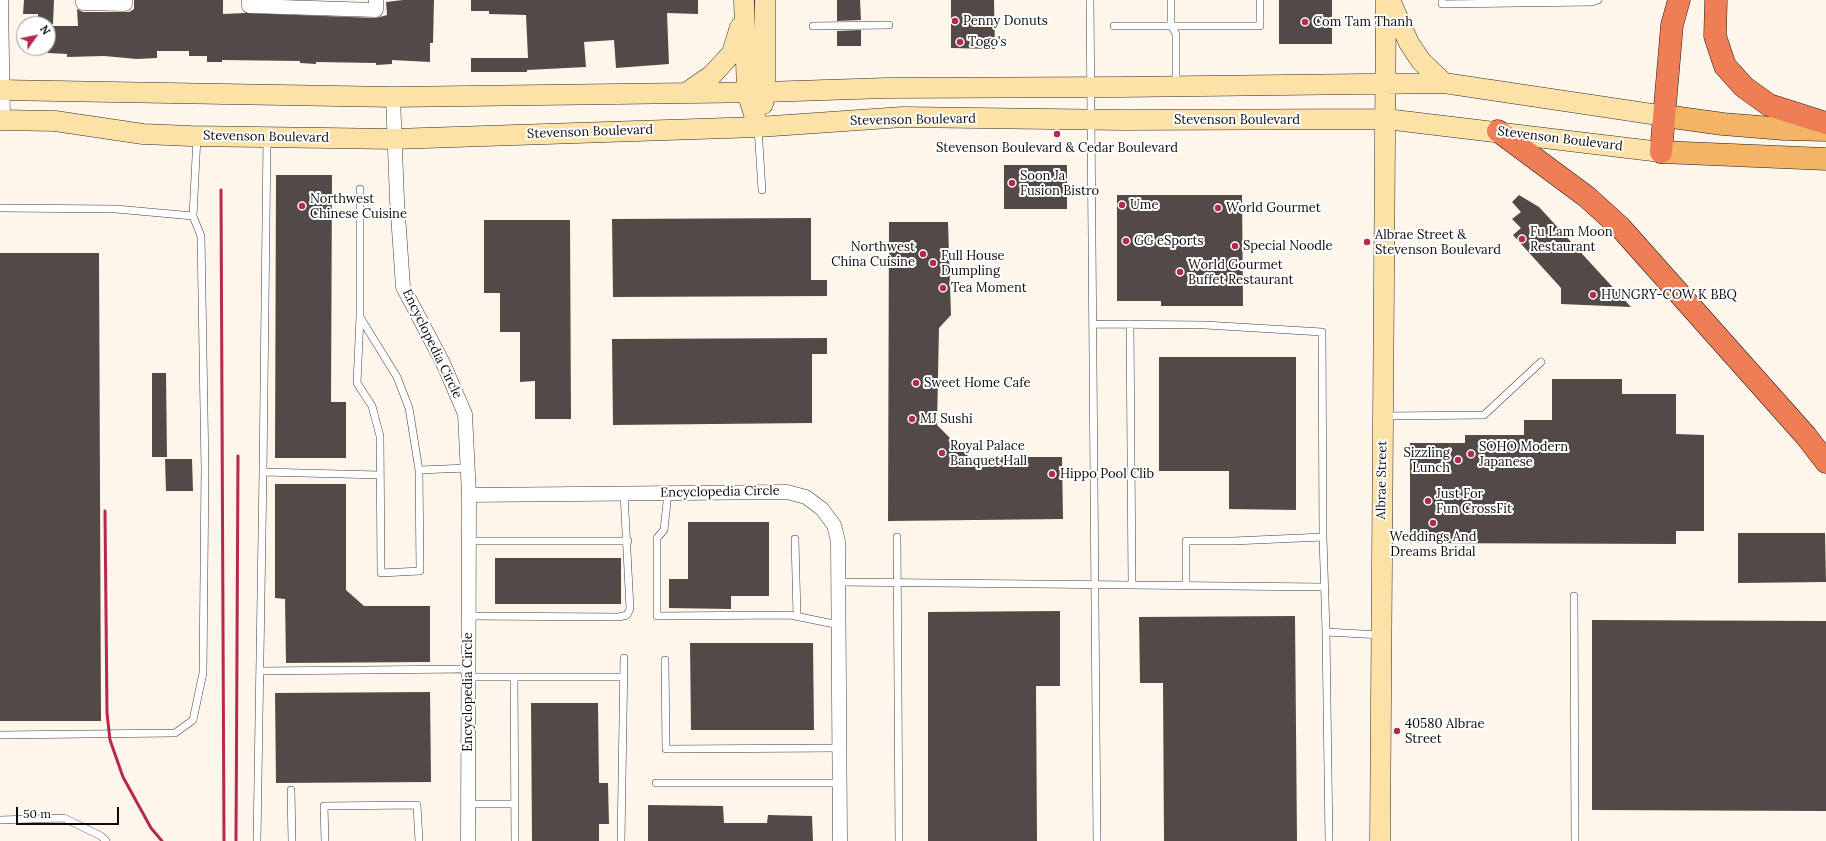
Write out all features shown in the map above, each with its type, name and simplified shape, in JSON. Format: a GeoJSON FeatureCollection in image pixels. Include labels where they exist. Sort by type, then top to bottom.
{"type":"FeatureCollection","features":[{"type":"Feature","properties":{"kind":"highway"},"geometry":{"type":"LineString","coordinates":[[1661,152],[1672,25],[1679,0]]}},
{"type":"Feature","properties":{"kind":"highway"},"geometry":{"type":"LineString","coordinates":[[1716,0],[1715,36],[1725,66],[1744,87],[1769,105],[1826,123]]}},
{"type":"Feature","properties":{"kind":"highway"},"geometry":{"type":"LineString","coordinates":[[1498,131],[1587,197],[1620,227],[1806,436],[1826,462]]}},
{"type":"Feature","properties":{"kind":"main road"},"geometry":{"type":"LineString","coordinates":[[756,92],[765,0]]}},
{"type":"Feature","properties":{"kind":"main road","name":"Albrae Street"},"geometry":{"type":"LineString","coordinates":[[1380,841],[1386,0]]}},
{"type":"Feature","properties":{"kind":"main road"},"geometry":{"type":"LineString","coordinates":[[1390,0],[1409,44],[1420,61],[1444,83]]}},
{"type":"Feature","properties":{"kind":"main road"},"geometry":{"type":"LineString","coordinates":[[745,5],[756,92],[758,127]]}},
{"type":"Feature","properties":{"kind":"main road"},"geometry":{"type":"LineString","coordinates":[[686,93],[712,75],[732,53],[745,5]]}},
{"type":"Feature","properties":{"kind":"main road"},"geometry":{"type":"LineString","coordinates":[[1,90],[393,97],[871,89],[1091,88],[1444,83],[1730,125],[1826,130]]}},
{"type":"Feature","properties":{"kind":"main road","name":"Stevenson Boulevard"},"geometry":{"type":"LineString","coordinates":[[1,120],[55,122],[143,134],[394,139],[758,127],[903,117],[1091,120],[1386,119],[1498,131],[1661,152],[1826,159]]}},
{"type":"Feature","properties":{"kind":"street"},"geometry":{"type":"LineString","coordinates":[[1,0],[1,120]]}},
{"type":"Feature","properties":{"kind":"street"},"geometry":{"type":"LineString","coordinates":[[83,0],[83,3],[125,4],[125,0]]}},
{"type":"Feature","properties":{"kind":"street"},"geometry":{"type":"LineString","coordinates":[[249,0],[249,6],[376,10],[376,0]]}},
{"type":"Feature","properties":{"kind":"street","name":"Encyclopedia Circle"},"geometry":{"type":"LineString","coordinates":[[393,97],[394,139],[403,287],[443,363],[465,414],[469,495],[468,841]]}},
{"type":"Feature","properties":{"kind":"street","name":"Encyclopedia Circle"},"geometry":{"type":"LineString","coordinates":[[469,495],[787,492],[806,497],[822,509],[834,525],[838,541],[840,841]]}},
{"type":"Feature","properties":{"kind":"lane"},"geometry":{"type":"LineString","coordinates":[[1090,0],[1094,324],[1097,841]]}},
{"type":"Feature","properties":{"kind":"lane"},"geometry":{"type":"LineString","coordinates":[[1171,0],[1172,26],[1176,34],[1176,87]]}},
{"type":"Feature","properties":{"kind":"lane"},"geometry":{"type":"LineString","coordinates":[[1114,26],[1260,26],[1260,0]]}},
{"type":"Feature","properties":{"kind":"lane"},"geometry":{"type":"LineString","coordinates":[[1442,0],[1442,4],[1475,2],[1592,2],[1598,0]]}},
{"type":"Feature","properties":{"kind":"lane"},"geometry":{"type":"LineString","coordinates":[[813,26],[889,25]]}},
{"type":"Feature","properties":{"kind":"lane"},"geometry":{"type":"LineString","coordinates":[[758,127],[762,190]]}},
{"type":"Feature","properties":{"kind":"lane"},"geometry":{"type":"LineString","coordinates":[[0,735],[175,733],[193,720],[203,673],[205,470],[201,236],[193,216],[197,136]]}},
{"type":"Feature","properties":{"kind":"lane"},"geometry":{"type":"LineString","coordinates":[[257,841],[267,137]]}},
{"type":"Feature","properties":{"kind":"lane"},"geometry":{"type":"LineString","coordinates":[[360,189],[360,317],[356,383],[372,406],[380,436],[381,573],[420,571],[419,470],[409,408],[397,377],[360,317]]}},
{"type":"Feature","properties":{"kind":"lane"},"geometry":{"type":"LineString","coordinates":[[0,208],[116,209],[193,216]]}},
{"type":"Feature","properties":{"kind":"lane"},"geometry":{"type":"LineString","coordinates":[[1094,324],[1205,325],[1322,332],[1323,538],[1329,841]]}},
{"type":"Feature","properties":{"kind":"lane"},"geometry":{"type":"LineString","coordinates":[[1130,324],[1132,585]]}},
{"type":"Feature","properties":{"kind":"lane"},"geometry":{"type":"LineString","coordinates":[[1383,416],[1484,415],[1541,362]]}},
{"type":"Feature","properties":{"kind":"lane"},"geometry":{"type":"LineString","coordinates":[[419,470],[468,468]]}},
{"type":"Feature","properties":{"kind":"lane"},"geometry":{"type":"LineString","coordinates":[[263,472],[380,475]]}},
{"type":"Feature","properties":{"kind":"lane"},"geometry":{"type":"LineString","coordinates":[[469,616],[619,617],[627,615],[630,609],[628,541],[624,493]]}},
{"type":"Feature","properties":{"kind":"lane"},"geometry":{"type":"LineString","coordinates":[[668,493],[664,530],[657,538],[657,616],[790,615],[839,625]]}},
{"type":"Feature","properties":{"kind":"lane"},"geometry":{"type":"LineString","coordinates":[[896,537],[899,841]]}},
{"type":"Feature","properties":{"kind":"lane"},"geometry":{"type":"LineString","coordinates":[[1186,586],[1186,541],[1323,538]]}},
{"type":"Feature","properties":{"kind":"lane"},"geometry":{"type":"LineString","coordinates":[[795,539],[797,616]]}},
{"type":"Feature","properties":{"kind":"lane"},"geometry":{"type":"LineString","coordinates":[[469,541],[628,541]]}},
{"type":"Feature","properties":{"kind":"lane"},"geometry":{"type":"LineString","coordinates":[[838,582],[1324,587]]}},
{"type":"Feature","properties":{"kind":"lane"},"geometry":{"type":"LineString","coordinates":[[1574,596],[1575,841]]}},
{"type":"Feature","properties":{"kind":"lane"},"geometry":{"type":"LineString","coordinates":[[1326,632],[1381,636]]}},
{"type":"Feature","properties":{"kind":"lane"},"geometry":{"type":"LineString","coordinates":[[621,841],[624,658]]}},
{"type":"Feature","properties":{"kind":"lane"},"geometry":{"type":"LineString","coordinates":[[665,660],[666,749],[840,748]]}},
{"type":"Feature","properties":{"kind":"lane"},"geometry":{"type":"LineString","coordinates":[[260,671],[468,673],[514,677],[624,677]]}},
{"type":"Feature","properties":{"kind":"lane"},"geometry":{"type":"LineString","coordinates":[[514,677],[516,841]]}},
{"type":"Feature","properties":{"kind":"lane"},"geometry":{"type":"LineString","coordinates":[[656,783],[840,784]]}},
{"type":"Feature","properties":{"kind":"lane"},"geometry":{"type":"LineString","coordinates":[[290,790],[292,841]]}},
{"type":"Feature","properties":{"kind":"lane"},"geometry":{"type":"LineString","coordinates":[[468,804],[515,804]]}},
{"type":"Feature","properties":{"kind":"lane"},"geometry":{"type":"LineString","coordinates":[[325,841],[324,806],[417,805],[418,841]]}},
{"type":"Feature","properties":{"kind":"lane"},"geometry":{"type":"LineString","coordinates":[[0,820],[64,818],[101,836],[106,841]]}},
{"type":"Feature","properties":{"kind":"building"},"geometry":{"type":"Polygon","coordinates":[[[24,0],[54,0],[53,16],[23,14],[24,0]]]}},
{"type":"Feature","properties":{"kind":"building"},"geometry":{"type":"Polygon","coordinates":[[[134,0],[223,0],[223,14],[245,13],[376,18],[387,15],[386,2],[403,0],[434,0],[433,43],[430,43],[430,62],[392,60],[392,64],[376,65],[376,63],[316,62],[316,64],[300,63],[300,61],[222,60],[222,62],[207,62],[207,56],[189,56],[189,51],[157,51],[157,58],[137,59],[104,56],[67,57],[67,54],[56,53],[56,26],[78,26],[77,9],[83,12],[129,12],[134,9],[134,0]]]}},
{"type":"Feature","properties":{"kind":"building"},"geometry":{"type":"Polygon","coordinates":[[[471,0],[698,0],[698,14],[667,13],[669,64],[616,68],[614,40],[584,42],[586,67],[527,70],[527,72],[471,72],[471,58],[528,58],[526,15],[489,14],[489,11],[471,11],[471,0]]]}},
{"type":"Feature","properties":{"kind":"building"},"geometry":{"type":"Polygon","coordinates":[[[837,0],[860,0],[861,20],[837,21],[837,0]]]}},
{"type":"Feature","properties":{"kind":"building"},"geometry":{"type":"Polygon","coordinates":[[[951,0],[994,0],[995,49],[951,48],[951,0]]]}},
{"type":"Feature","properties":{"kind":"building","name":"Com Tam Thanh"},"geometry":{"type":"Polygon","coordinates":[[[1279,0],[1332,0],[1332,44],[1279,44],[1279,0]]]}},
{"type":"Feature","properties":{"kind":"building"},"geometry":{"type":"Polygon","coordinates":[[[861,30],[861,46],[837,46],[837,31],[861,30]]]}},
{"type":"Feature","properties":{"kind":"building"},"geometry":{"type":"Polygon","coordinates":[[[1004,165],[1067,165],[1067,209],[1004,209],[1004,165]]]}},
{"type":"Feature","properties":{"kind":"building"},"geometry":{"type":"Polygon","coordinates":[[[276,175],[332,175],[331,402],[346,402],[346,458],[275,458],[276,175]]]}},
{"type":"Feature","properties":{"kind":"building","name":"World Gourmet Buffet Restaurant"},"geometry":{"type":"Polygon","coordinates":[[[1117,195],[1242,195],[1243,306],[1161,306],[1161,301],[1117,301],[1117,195]]]}},
{"type":"Feature","properties":{"kind":"building"},"geometry":{"type":"Polygon","coordinates":[[[1519,195],[1539,207],[1631,307],[1561,304],[1561,288],[1513,235],[1521,228],[1512,219],[1521,212],[1512,202],[1519,195]]]}},
{"type":"Feature","properties":{"kind":"building"},"geometry":{"type":"Polygon","coordinates":[[[811,218],[811,280],[827,280],[827,296],[613,297],[612,219],[811,218]]]}},
{"type":"Feature","properties":{"kind":"building"},"geometry":{"type":"Polygon","coordinates":[[[484,220],[570,220],[571,419],[535,419],[535,381],[520,382],[520,332],[500,332],[500,293],[484,293],[484,220]]]}},
{"type":"Feature","properties":{"kind":"building"},"geometry":{"type":"Polygon","coordinates":[[[889,222],[948,222],[951,315],[939,328],[937,425],[969,457],[1062,457],[1063,519],[888,521],[889,222]]]}},
{"type":"Feature","properties":{"kind":"building"},"geometry":{"type":"Polygon","coordinates":[[[0,253],[99,253],[101,721],[0,721],[0,253]]]}},
{"type":"Feature","properties":{"kind":"building"},"geometry":{"type":"Polygon","coordinates":[[[827,338],[827,354],[812,354],[812,423],[613,425],[612,339],[827,338]]]}},
{"type":"Feature","properties":{"kind":"building"},"geometry":{"type":"Polygon","coordinates":[[[1159,357],[1296,357],[1296,510],[1229,509],[1229,471],[1159,471],[1159,357]]]}},
{"type":"Feature","properties":{"kind":"building"},"geometry":{"type":"Polygon","coordinates":[[[152,373],[166,373],[167,457],[152,457],[152,373]]]}},
{"type":"Feature","properties":{"kind":"building"},"geometry":{"type":"Polygon","coordinates":[[[1552,379],[1622,379],[1622,394],[1676,394],[1676,434],[1704,435],[1704,531],[1676,531],[1676,544],[1410,543],[1410,443],[1465,443],[1465,435],[1524,435],[1524,420],[1552,420],[1552,379]]]}},
{"type":"Feature","properties":{"kind":"building"},"geometry":{"type":"Polygon","coordinates":[[[165,459],[192,459],[193,491],[166,491],[165,459]]]}},
{"type":"Feature","properties":{"kind":"building"},"geometry":{"type":"Polygon","coordinates":[[[275,484],[346,484],[346,590],[364,606],[430,606],[430,662],[286,663],[285,599],[275,598],[275,484]]]}},
{"type":"Feature","properties":{"kind":"building"},"geometry":{"type":"Polygon","coordinates":[[[688,522],[769,522],[769,596],[731,596],[731,609],[669,608],[669,579],[688,579],[688,522]]]}},
{"type":"Feature","properties":{"kind":"building"},"geometry":{"type":"Polygon","coordinates":[[[1738,533],[1825,533],[1826,582],[1738,583],[1738,533]]]}},
{"type":"Feature","properties":{"kind":"building"},"geometry":{"type":"Polygon","coordinates":[[[495,558],[621,558],[621,604],[495,604],[495,558]]]}},
{"type":"Feature","properties":{"kind":"building"},"geometry":{"type":"Polygon","coordinates":[[[1060,611],[1060,686],[1036,686],[1037,841],[928,841],[928,612],[1060,611]]]}},
{"type":"Feature","properties":{"kind":"building"},"geometry":{"type":"Polygon","coordinates":[[[1295,616],[1297,841],[1164,841],[1163,683],[1140,683],[1139,617],[1295,616]]]}},
{"type":"Feature","properties":{"kind":"building"},"geometry":{"type":"Polygon","coordinates":[[[1592,620],[1826,621],[1826,811],[1592,810],[1592,620]]]}},
{"type":"Feature","properties":{"kind":"building"},"geometry":{"type":"Polygon","coordinates":[[[690,643],[813,643],[814,730],[691,730],[690,643]]]}},
{"type":"Feature","properties":{"kind":"building"},"geometry":{"type":"Polygon","coordinates":[[[430,692],[431,782],[276,783],[275,693],[430,692]]]}},
{"type":"Feature","properties":{"kind":"building"},"geometry":{"type":"Polygon","coordinates":[[[531,703],[598,703],[599,783],[608,783],[609,824],[599,824],[599,841],[532,841],[531,703]]]}},
{"type":"Feature","properties":{"kind":"building"},"geometry":{"type":"Polygon","coordinates":[[[648,805],[723,806],[724,823],[767,823],[768,815],[812,816],[813,841],[648,841],[648,805]]]}},
{"type":"Feature","properties":{"kind":"railway"},"geometry":{"type":"LineString","coordinates":[[221,190],[224,841]]}},
{"type":"Feature","properties":{"kind":"railway"},"geometry":{"type":"LineString","coordinates":[[236,841],[238,456]]}},
{"type":"Feature","properties":{"kind":"railway"},"geometry":{"type":"LineString","coordinates":[[105,511],[107,713],[110,740],[123,777],[151,828],[162,841]]}},
{"type":"Feature","properties":{"kind":"place","name":"Penny Donuts"},"geometry":{"type":"Point","coordinates":[955,21]}},
{"type":"Feature","properties":{"kind":"place","name":"Com Tam Thanh"},"geometry":{"type":"Point","coordinates":[1305,22]}},
{"type":"Feature","properties":{"kind":"place","name":"Togo's"},"geometry":{"type":"Point","coordinates":[960,42]}},
{"type":"Feature","properties":{"kind":"place","name":"Stevenson Boulevard & Cedar Boulevard"},"geometry":{"type":"Point","coordinates":[1057,134]}},
{"type":"Feature","properties":{"kind":"place","name":"Soon Ja Fusion Bistro"},"geometry":{"type":"Point","coordinates":[1012,183]}},
{"type":"Feature","properties":{"kind":"place","name":"Ume"},"geometry":{"type":"Point","coordinates":[1122,205]}},
{"type":"Feature","properties":{"kind":"place","name":"Northwest Chinese Cuisine"},"geometry":{"type":"Point","coordinates":[302,206]}},
{"type":"Feature","properties":{"kind":"place","name":"World Gourmet"},"geometry":{"type":"Point","coordinates":[1218,208]}},
{"type":"Feature","properties":{"kind":"place","name":"Fu Lam Moon Restaurant"},"geometry":{"type":"Point","coordinates":[1522,239]}},
{"type":"Feature","properties":{"kind":"place","name":"GG eSports"},"geometry":{"type":"Point","coordinates":[1126,241]}},
{"type":"Feature","properties":{"kind":"place","name":"Albrae Street & Stevenson Boulevard"},"geometry":{"type":"Point","coordinates":[1367,242]}},
{"type":"Feature","properties":{"kind":"place","name":"Special Noodle"},"geometry":{"type":"Point","coordinates":[1235,246]}},
{"type":"Feature","properties":{"kind":"place","name":"Northwest China Cuisine"},"geometry":{"type":"Point","coordinates":[923,254]}},
{"type":"Feature","properties":{"kind":"place","name":"Full House Dumpling"},"geometry":{"type":"Point","coordinates":[933,263]}},
{"type":"Feature","properties":{"kind":"place","name":"World Gourmet Buffet Restaurant"},"geometry":{"type":"Point","coordinates":[1180,272]}},
{"type":"Feature","properties":{"kind":"place","name":"Tea Moment"},"geometry":{"type":"Point","coordinates":[943,288]}},
{"type":"Feature","properties":{"kind":"place","name":"HUNGRY-COW K BBQ"},"geometry":{"type":"Point","coordinates":[1593,295]}},
{"type":"Feature","properties":{"kind":"place","name":"Sweet Home Cafe"},"geometry":{"type":"Point","coordinates":[916,383]}},
{"type":"Feature","properties":{"kind":"place","name":"MJ Sushi"},"geometry":{"type":"Point","coordinates":[912,419]}},
{"type":"Feature","properties":{"kind":"place","name":"Royal Palace Banquet Hall"},"geometry":{"type":"Point","coordinates":[942,453]}},
{"type":"Feature","properties":{"kind":"place","name":"SOHO Modern Japanese"},"geometry":{"type":"Point","coordinates":[1471,454]}},
{"type":"Feature","properties":{"kind":"place","name":"Sizzling Lunch"},"geometry":{"type":"Point","coordinates":[1458,460]}},
{"type":"Feature","properties":{"kind":"place","name":"Hippo Pool Clib"},"geometry":{"type":"Point","coordinates":[1052,474]}},
{"type":"Feature","properties":{"kind":"place","name":"Just For Fun CrossFit"},"geometry":{"type":"Point","coordinates":[1428,501]}},
{"type":"Feature","properties":{"kind":"place","name":"Weddings And Dreams Bridal"},"geometry":{"type":"Point","coordinates":[1433,523]}},
{"type":"Feature","properties":{"kind":"place","name":"40580 Albrae Street"},"geometry":{"type":"Point","coordinates":[1397,731]}}]}
